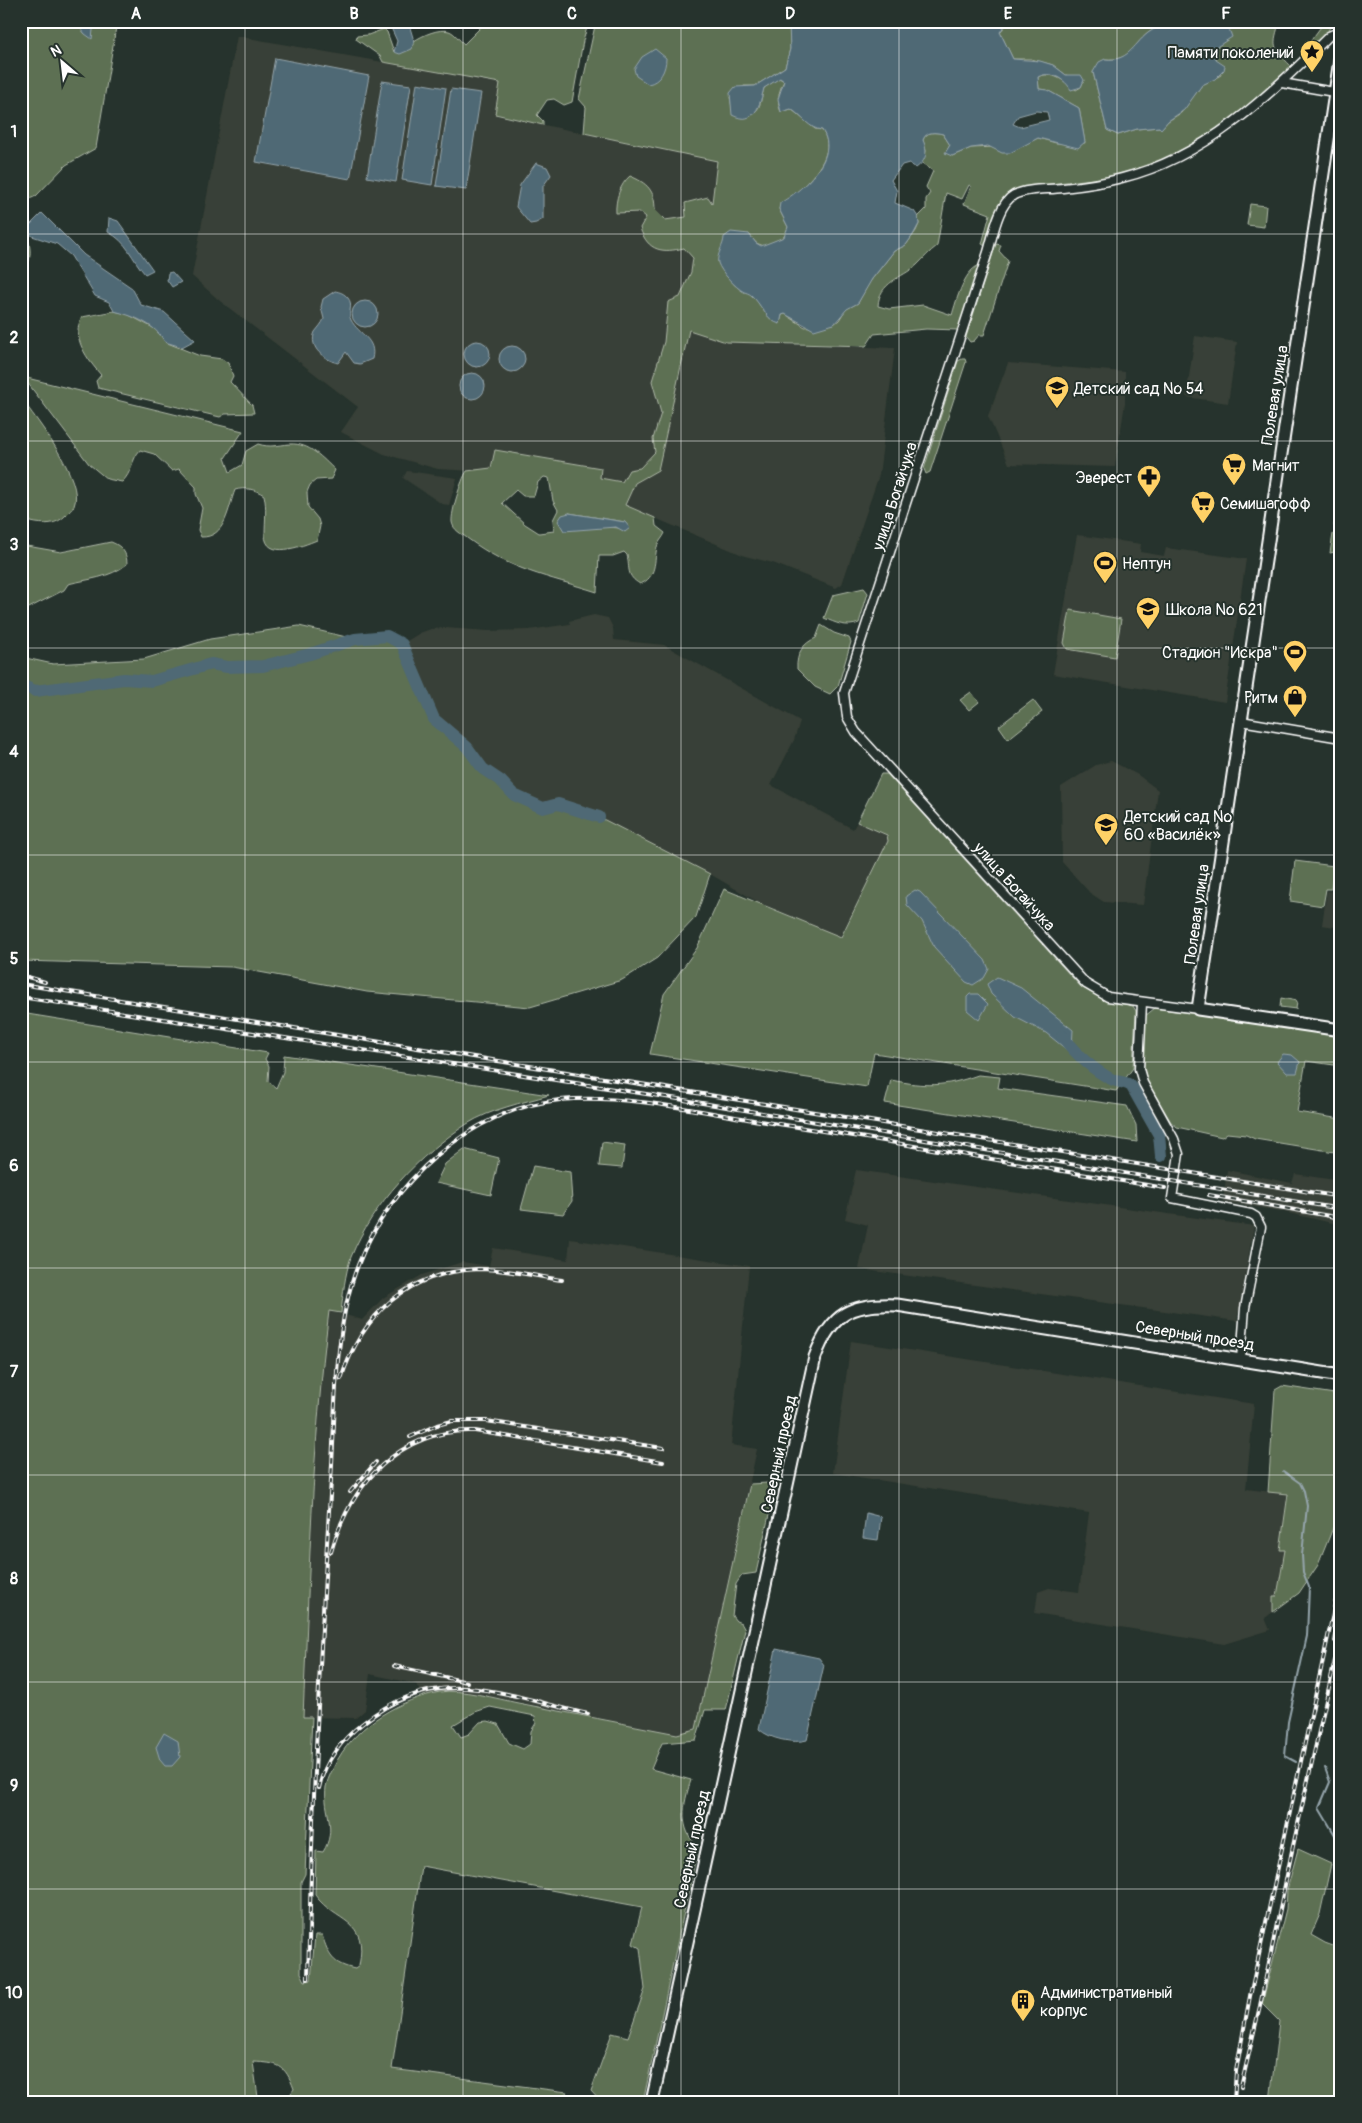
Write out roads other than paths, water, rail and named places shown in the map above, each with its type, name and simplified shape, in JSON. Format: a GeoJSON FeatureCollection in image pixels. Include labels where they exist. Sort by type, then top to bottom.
{"type":"FeatureCollection","features":[{"type":"Feature","properties":{"kind":"street","name":"улица Богайчука"},"geometry":{"type":"LineString","coordinates":[[1198,1009],[1108,997],[1096,991],[1077,975],[856,732],[847,717],[844,693],[998,220],[1009,199],[1022,192],[1098,183],[1146,171],[1166,163],[1224,130],[1282,83],[1329,36],[1341,31]]}},
{"type":"Feature","properties":{"kind":"street","name":"Полевая улица"},"geometry":{"type":"LineString","coordinates":[[1198,1009],[1341,53]]}},
{"type":"Feature","properties":{"kind":"street"},"geometry":{"type":"LineString","coordinates":[[1282,83],[1334,92]]}},
{"type":"Feature","properties":{"kind":"street"},"geometry":{"type":"LineString","coordinates":[[1241,721],[1341,738]]}},
{"type":"Feature","properties":{"kind":"street"},"geometry":{"type":"LineString","coordinates":[[1142,1002],[1139,1069],[1179,1154],[1172,1198],[1243,1212],[1256,1217],[1261,1227],[1245,1308],[1240,1359]]}},
{"type":"Feature","properties":{"kind":"street"},"geometry":{"type":"LineString","coordinates":[[1198,1009],[1341,1030]]}},
{"type":"Feature","properties":{"kind":"street","name":"Северный проезд"},"geometry":{"type":"LineString","coordinates":[[652,2102],[815,1357],[829,1327],[836,1319],[863,1305],[897,1305],[1341,1376]]}},
{"type":"Feature","properties":{"kind":"water"},"geometry":{"type":"Polygon","coordinates":[[[75,21],[94,21],[92,39],[85,34],[75,21]]]}},
{"type":"Feature","properties":{"kind":"water"},"geometry":{"type":"Polygon","coordinates":[[[388,21],[408,21],[414,41],[412,49],[400,54],[394,52],[397,41],[388,21]]]}},
{"type":"Feature","properties":{"kind":"water"},"geometry":{"type":"Polygon","coordinates":[[[738,21],[1017,21],[1017,25],[1005,25],[1000,32],[1013,59],[1040,61],[1053,65],[1066,75],[1081,75],[1084,80],[1081,87],[1071,90],[1065,82],[1052,75],[1038,77],[1039,89],[1047,90],[1079,108],[1085,142],[1078,148],[1038,138],[1010,153],[1002,153],[988,146],[971,148],[952,156],[945,153],[950,145],[943,134],[934,133],[926,135],[923,140],[926,156],[922,162],[916,168],[909,163],[902,165],[891,180],[897,191],[895,203],[914,211],[918,217],[919,224],[906,245],[894,251],[872,279],[858,303],[847,309],[834,324],[814,330],[785,314],[782,315],[780,324],[771,320],[751,295],[740,290],[725,275],[718,263],[719,253],[724,237],[731,232],[749,234],[761,246],[784,237],[788,227],[779,209],[780,203],[808,182],[816,172],[823,162],[827,141],[822,130],[809,125],[791,109],[781,112],[778,99],[784,81],[780,78],[764,88],[761,101],[751,116],[740,118],[732,115],[730,93],[735,87],[755,86],[785,67],[790,49],[789,24],[777,24],[759,29],[745,26],[738,21]],[[1036,111],[1018,116],[1013,124],[1020,127],[1049,120],[1047,112],[1036,111]]]}},
{"type":"Feature","properties":{"kind":"water"},"geometry":{"type":"Polygon","coordinates":[[[1169,21],[1226,21],[1232,37],[1215,48],[1216,60],[1225,66],[1224,70],[1215,79],[1202,85],[1184,110],[1168,121],[1161,129],[1159,127],[1137,129],[1118,135],[1107,130],[1093,72],[1099,62],[1105,59],[1124,56],[1148,33],[1169,21]]]}},
{"type":"Feature","properties":{"kind":"water"},"geometry":{"type":"Polygon","coordinates":[[[655,49],[666,58],[665,67],[656,81],[648,84],[636,76],[634,69],[642,57],[655,49]]]}},
{"type":"Feature","properties":{"kind":"water"},"geometry":{"type":"Polygon","coordinates":[[[275,58],[369,76],[350,179],[256,162],[275,58]]]}},
{"type":"Feature","properties":{"kind":"water"},"geometry":{"type":"Polygon","coordinates":[[[382,81],[411,85],[396,182],[367,177],[382,81]]]}},
{"type":"Feature","properties":{"kind":"water"},"geometry":{"type":"Polygon","coordinates":[[[417,83],[446,88],[432,185],[402,180],[417,83]]]}},
{"type":"Feature","properties":{"kind":"water"},"geometry":{"type":"Polygon","coordinates":[[[451,89],[481,93],[466,190],[436,186],[451,89]]]}},
{"type":"Feature","properties":{"kind":"water"},"geometry":{"type":"Polygon","coordinates":[[[536,163],[547,167],[551,175],[543,186],[543,219],[530,224],[516,207],[520,185],[536,163]]]}},
{"type":"Feature","properties":{"kind":"water"},"geometry":{"type":"Polygon","coordinates":[[[42,213],[84,255],[132,288],[141,305],[164,312],[195,340],[182,347],[165,342],[156,330],[150,326],[129,315],[114,311],[109,302],[95,296],[71,256],[57,244],[32,236],[27,228],[42,213]]]}},
{"type":"Feature","properties":{"kind":"water"},"geometry":{"type":"Polygon","coordinates":[[[109,218],[118,221],[153,270],[145,274],[125,245],[108,232],[109,218]]]}},
{"type":"Feature","properties":{"kind":"water"},"geometry":{"type":"Polygon","coordinates":[[[172,272],[181,282],[172,287],[167,280],[168,273],[172,272]]]}},
{"type":"Feature","properties":{"kind":"water"},"geometry":{"type":"Polygon","coordinates":[[[335,291],[346,296],[350,301],[351,320],[370,342],[373,352],[372,359],[360,364],[354,363],[346,352],[338,363],[323,356],[316,348],[313,338],[324,319],[321,307],[323,299],[335,291]]]}},
{"type":"Feature","properties":{"kind":"water"},"geometry":{"type":"Polygon","coordinates":[[[365,301],[374,305],[378,314],[374,323],[365,327],[356,323],[352,314],[356,305],[365,301]]]}},
{"type":"Feature","properties":{"kind":"water"},"geometry":{"type":"Polygon","coordinates":[[[477,341],[486,345],[490,354],[486,363],[477,367],[468,363],[464,354],[468,345],[477,341]]]}},
{"type":"Feature","properties":{"kind":"water"},"geometry":{"type":"Polygon","coordinates":[[[512,346],[521,350],[525,359],[521,368],[512,372],[503,368],[499,359],[503,350],[512,346]]]}},
{"type":"Feature","properties":{"kind":"water"},"geometry":{"type":"Polygon","coordinates":[[[472,373],[481,377],[485,386],[481,395],[472,399],[463,395],[459,386],[463,377],[472,373]]]}},
{"type":"Feature","properties":{"kind":"water"},"geometry":{"type":"Polygon","coordinates":[[[569,513],[625,522],[630,528],[625,532],[616,527],[564,531],[558,521],[562,515],[569,513]]]}},
{"type":"Feature","properties":{"kind":"water"},"geometry":{"type":"Polygon","coordinates":[[[915,890],[920,892],[985,960],[989,969],[984,978],[973,985],[966,982],[934,947],[922,921],[907,905],[906,896],[915,890]]]}},
{"type":"Feature","properties":{"kind":"water"},"geometry":{"type":"Polygon","coordinates":[[[997,977],[1021,988],[1073,1030],[1072,1049],[1067,1050],[1046,1033],[1015,1017],[991,994],[987,984],[997,977]]]}},
{"type":"Feature","properties":{"kind":"water"},"geometry":{"type":"Polygon","coordinates":[[[970,994],[978,994],[988,1004],[979,1020],[967,1010],[967,997],[970,994]]]}},
{"type":"Feature","properties":{"kind":"water"},"geometry":{"type":"Polygon","coordinates":[[[1283,1054],[1292,1055],[1300,1062],[1297,1073],[1287,1073],[1277,1062],[1283,1054]]]}},
{"type":"Feature","properties":{"kind":"water"},"geometry":{"type":"Polygon","coordinates":[[[866,1513],[881,1517],[878,1540],[863,1538],[866,1513]]]}},
{"type":"Feature","properties":{"kind":"water"},"geometry":{"type":"Polygon","coordinates":[[[776,1649],[819,1658],[824,1665],[807,1740],[782,1740],[769,1736],[759,1729],[776,1649]]]}},
{"type":"Feature","properties":{"kind":"water"},"geometry":{"type":"Polygon","coordinates":[[[164,1733],[178,1741],[180,1757],[172,1766],[165,1766],[160,1760],[156,1747],[164,1733]]]}},
{"type":"Feature","properties":{"kind":"waterway"},"geometry":{"type":"LineString","coordinates":[[21,685],[35,691],[124,679],[152,681],[211,664],[227,667],[263,666],[310,654],[355,639],[387,636],[402,644],[434,719],[467,747],[483,769],[501,781],[514,795],[543,808],[558,804],[599,817]]}},
{"type":"Feature","properties":{"kind":"waterway"},"geometry":{"type":"LineString","coordinates":[[1062,1036],[1079,1055],[1098,1071],[1113,1080],[1126,1083],[1132,1087],[1159,1135],[1161,1156]]}},
{"type":"Feature","properties":{"kind":"waterway"},"geometry":{"type":"LineString","coordinates":[[1283,1471],[1300,1483],[1307,1506],[1302,1555],[1303,1572],[1309,1587],[1307,1636],[1288,1722],[1285,1756],[1296,1762]]}},
{"type":"Feature","properties":{"kind":"waterway"},"geometry":{"type":"LineString","coordinates":[[1325,1768],[1330,1782],[1319,1808],[1341,1845]]}},
{"type":"Feature","properties":{"kind":"railway"},"geometry":{"type":"LineString","coordinates":[[21,975],[45,982]]}},
{"type":"Feature","properties":{"kind":"railway"},"geometry":{"type":"LineString","coordinates":[[21,984],[1341,1197]]}},
{"type":"Feature","properties":{"kind":"railway"},"geometry":{"type":"LineString","coordinates":[[21,997],[672,1098],[1341,1209]]}},
{"type":"Feature","properties":{"kind":"railway"},"geometry":{"type":"LineString","coordinates":[[308,1979],[320,1667],[337,1371],[344,1316],[358,1265],[372,1235],[390,1206],[412,1179],[437,1155],[465,1134],[495,1118],[527,1106],[560,1100],[610,1099],[686,1108],[1165,1188]]}},
{"type":"Feature","properties":{"kind":"railway"},"geometry":{"type":"LineString","coordinates":[[1209,1195],[1341,1218]]}},
{"type":"Feature","properties":{"kind":"railway"},"geometry":{"type":"LineString","coordinates":[[341,1379],[361,1335],[375,1316],[409,1288],[430,1278],[453,1272],[489,1269],[562,1280]]}},
{"type":"Feature","properties":{"kind":"railway"},"geometry":{"type":"LineString","coordinates":[[410,1437],[437,1425],[452,1421],[486,1421],[663,1448]]}},
{"type":"Feature","properties":{"kind":"railway"},"geometry":{"type":"LineString","coordinates":[[331,1552],[351,1504],[365,1483],[382,1465],[401,1450],[424,1439],[448,1433],[475,1431],[663,1462]]}},
{"type":"Feature","properties":{"kind":"railway"},"geometry":{"type":"LineString","coordinates":[[350,1492],[376,1462]]}},
{"type":"Feature","properties":{"kind":"railway"},"geometry":{"type":"LineString","coordinates":[[1234,2102],[1236,2071],[1250,1996],[1341,1577]]}},
{"type":"Feature","properties":{"kind":"railway"},"geometry":{"type":"LineString","coordinates":[[1335,1641],[1341,1611]]}},
{"type":"Feature","properties":{"kind":"railway"},"geometry":{"type":"LineString","coordinates":[[1241,2087],[1341,1634]]}},
{"type":"Feature","properties":{"kind":"railway"},"geometry":{"type":"LineString","coordinates":[[394,1666],[467,1682]]}},
{"type":"Feature","properties":{"kind":"railway"},"geometry":{"type":"LineString","coordinates":[[319,1788],[321,1778],[330,1760],[348,1736],[391,1704],[418,1693],[445,1688],[500,1692],[588,1714]]}},
{"type":"Feature","properties":{"kind":"place","name":"Памяти поколений"},"geometry":{"type":"Point","coordinates":[1312,73]}},
{"type":"Feature","properties":{"kind":"place","name":"Детский сад № 54"},"geometry":{"type":"Point","coordinates":[1057,409]}},
{"type":"Feature","properties":{"kind":"place","name":"Магнит"},"geometry":{"type":"Point","coordinates":[1234,486]}},
{"type":"Feature","properties":{"kind":"place","name":"Эверест"},"geometry":{"type":"Point","coordinates":[1149,498]}},
{"type":"Feature","properties":{"kind":"place","name":"Семишагофф"},"geometry":{"type":"Point","coordinates":[1203,524]}},
{"type":"Feature","properties":{"kind":"place","name":"Нептун"},"geometry":{"type":"Point","coordinates":[1105,584]}},
{"type":"Feature","properties":{"kind":"place","name":"Школа № 621"},"geometry":{"type":"Point","coordinates":[1148,630]}},
{"type":"Feature","properties":{"kind":"place","name":"Стадион \"Искра\""},"geometry":{"type":"Point","coordinates":[1295,673]}},
{"type":"Feature","properties":{"kind":"place","name":"Ритм"},"geometry":{"type":"Point","coordinates":[1295,718]}},
{"type":"Feature","properties":{"kind":"place","name":"Детский сад № 60 «Василёк»"},"geometry":{"type":"Point","coordinates":[1106,846]}},
{"type":"Feature","properties":{"kind":"place","name":"Административный корпус"},"geometry":{"type":"Point","coordinates":[1023,2022]}}]}
